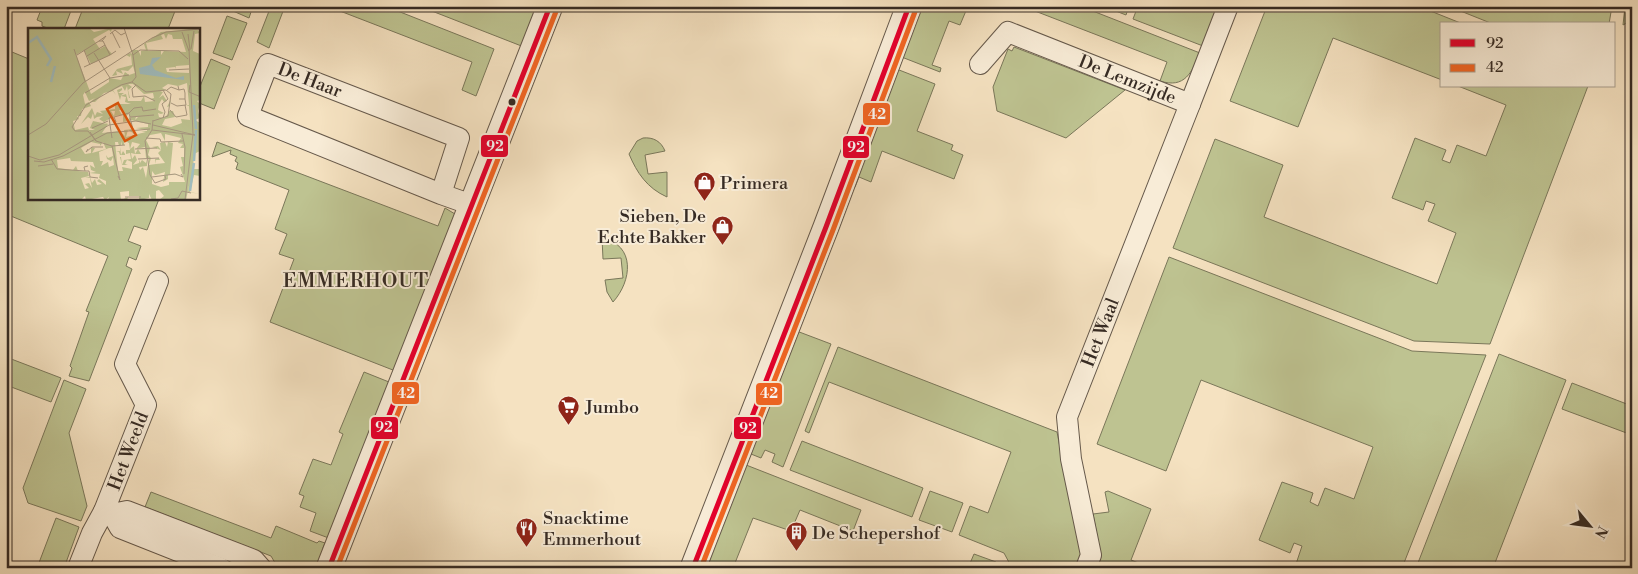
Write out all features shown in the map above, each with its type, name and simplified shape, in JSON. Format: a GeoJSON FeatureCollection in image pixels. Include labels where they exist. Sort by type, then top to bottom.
{"type":"FeatureCollection","features":[{"type":"Feature","properties":{"kind":"street"},"geometry":{"type":"LineString","coordinates":[[329,568],[550,6]]}},
{"type":"Feature","properties":{"kind":"street"},"geometry":{"type":"LineString","coordinates":[[693,568],[826,227],[909,6]]}},
{"type":"Feature","properties":{"kind":"street","name":"De Lemzijde"},"geometry":{"type":"LineString","coordinates":[[980,64],[1008,32],[1190,104],[1228,6]]}},
{"type":"Feature","properties":{"kind":"street","name":"De Haar"},"geometry":{"type":"LineString","coordinates":[[441,194],[460,138],[268,64],[248,116],[441,194],[472,205]]}},
{"type":"Feature","properties":{"kind":"street","name":"Het Waal"},"geometry":{"type":"LineString","coordinates":[[1086,568],[1091,555],[1071,459],[1067,418],[1190,104]]}},
{"type":"Feature","properties":{"kind":"street","name":"Het Weeld"},"geometry":{"type":"LineString","coordinates":[[78,568],[92,532],[108,513],[146,405],[125,364],[158,281]]}},
{"type":"Feature","properties":{"kind":"street","name":"Het Weeld"},"geometry":{"type":"LineString","coordinates":[[108,513],[127,511],[254,560],[261,568]]}},
{"type":"Feature","properties":{"kind":"street","name":"Het Weeld"},"geometry":{"type":"LineString","coordinates":[[108,513],[120,528],[221,568]]}},
{"type":"Feature","properties":{"kind":"green space"},"geometry":{"type":"Polygon","coordinates":[[[49,6],[67,6],[72,8],[64,28],[47,28],[42,26],[42,22],[37,20],[42,7],[48,9],[49,6]]]}},
{"type":"Feature","properties":{"kind":"green space"},"geometry":{"type":"Polygon","coordinates":[[[84,6],[177,6],[168,28],[75,28],[84,6]]]}},
{"type":"Feature","properties":{"kind":"green space"},"geometry":{"type":"Polygon","coordinates":[[[235,6],[253,6],[249,18],[233,11],[235,6]]]}},
{"type":"Feature","properties":{"kind":"green space"},"geometry":{"type":"Polygon","coordinates":[[[271,6],[285,6],[269,48],[257,42],[271,6]]]}},
{"type":"Feature","properties":{"kind":"green space"},"geometry":{"type":"Polygon","coordinates":[[[327,6],[385,6],[494,49],[476,96],[462,90],[472,62],[327,6]]]}},
{"type":"Feature","properties":{"kind":"green space"},"geometry":{"type":"Polygon","coordinates":[[[419,6],[540,6],[524,47],[419,6]]]}},
{"type":"Feature","properties":{"kind":"green space"},"geometry":{"type":"Polygon","coordinates":[[[918,6],[968,6],[960,25],[949,21],[932,65],[941,68],[940,72],[899,56],[918,6]]]}},
{"type":"Feature","properties":{"kind":"green space"},"geometry":{"type":"Polygon","coordinates":[[[1022,6],[1080,6],[1200,53],[1194,67],[1182,81],[1169,83],[1160,81],[1167,62],[1022,6]]]}},
{"type":"Feature","properties":{"kind":"green space"},"geometry":{"type":"Polygon","coordinates":[[[1103,6],[1129,6],[1126,15],[1103,6]]]}},
{"type":"Feature","properties":{"kind":"green space"},"geometry":{"type":"Polygon","coordinates":[[[1138,6],[1218,6],[1203,46],[1133,19],[1138,6]]]}},
{"type":"Feature","properties":{"kind":"green space"},"geometry":{"type":"Polygon","coordinates":[[[1267,6],[1418,6],[1458,22],[1440,22],[1440,79],[1333,38],[1298,127],[1230,101],[1267,6]]]}},
{"type":"Feature","properties":{"kind":"green space"},"geometry":{"type":"Polygon","coordinates":[[[1448,6],[1612,6],[1609,22],[1488,22],[1448,6]]]}},
{"type":"Feature","properties":{"kind":"green space"},"geometry":{"type":"Polygon","coordinates":[[[1625,6],[1632,6],[1632,20],[1623,25],[1625,6]]]}},
{"type":"Feature","properties":{"kind":"green space"},"geometry":{"type":"Polygon","coordinates":[[[227,16],[247,23],[232,60],[213,53],[227,16]]]}},
{"type":"Feature","properties":{"kind":"green space"},"geometry":{"type":"Polygon","coordinates":[[[1014,47],[1125,90],[1066,138],[997,111],[993,87],[1008,49],[1012,51],[1014,47]]]}},
{"type":"Feature","properties":{"kind":"green space"},"geometry":{"type":"Polygon","coordinates":[[[12,52],[28,59],[28,200],[159,200],[147,230],[134,226],[128,241],[141,246],[136,260],[129,257],[126,266],[132,269],[89,381],[69,376],[72,368],[70,366],[89,312],[86,311],[108,256],[6,214],[6,66],[12,52]]]}},
{"type":"Feature","properties":{"kind":"green space"},"geometry":{"type":"Polygon","coordinates":[[[211,59],[230,67],[214,109],[200,103],[200,86],[211,59]]]}},
{"type":"Feature","properties":{"kind":"green space"},"geometry":{"type":"Polygon","coordinates":[[[894,68],[935,84],[917,131],[953,145],[951,150],[963,155],[954,179],[882,151],[871,182],[859,177],[855,187],[849,185],[894,68]]]}},
{"type":"Feature","properties":{"kind":"green space"},"geometry":{"type":"Polygon","coordinates":[[[1463,88],[1587,88],[1490,344],[1414,341],[1173,248],[1215,139],[1283,165],[1264,217],[1437,284],[1456,233],[1428,221],[1435,204],[1426,201],[1423,210],[1392,198],[1415,138],[1446,150],[1442,160],[1450,163],[1457,145],[1486,156],[1506,105],[1463,88]]]}},
{"type":"Feature","properties":{"kind":"green space"},"geometry":{"type":"Polygon","coordinates":[[[643,138],[656,140],[665,151],[645,155],[648,174],[667,172],[667,197],[648,184],[629,154],[637,141],[643,138]]]}},
{"type":"Feature","properties":{"kind":"green space"},"geometry":{"type":"Polygon","coordinates":[[[217,142],[438,226],[445,208],[455,214],[456,219],[398,372],[270,322],[294,259],[279,254],[287,234],[275,229],[289,190],[236,169],[238,163],[235,161],[237,157],[230,154],[231,150],[212,157],[217,142]]]}},
{"type":"Feature","properties":{"kind":"green space"},"geometry":{"type":"Polygon","coordinates":[[[602,238],[613,242],[621,248],[627,265],[624,284],[613,302],[607,292],[605,280],[623,278],[621,258],[603,259],[602,238]]]}},
{"type":"Feature","properties":{"kind":"green space"},"geometry":{"type":"Polygon","coordinates":[[[1169,257],[1412,351],[1486,355],[1402,568],[1305,568],[1296,564],[1302,546],[1294,543],[1290,553],[1259,540],[1282,482],[1313,493],[1310,502],[1318,506],[1325,488],[1354,499],[1373,447],[1201,380],[1166,471],[1097,444],[1169,257]]]}},
{"type":"Feature","properties":{"kind":"green space"},"geometry":{"type":"Polygon","coordinates":[[[794,330],[831,344],[783,467],[772,462],[775,454],[765,450],[761,458],[746,452],[794,330]]]}},
{"type":"Feature","properties":{"kind":"green space"},"geometry":{"type":"Polygon","coordinates":[[[838,347],[1057,432],[1081,555],[1076,568],[1012,568],[1004,553],[959,535],[970,506],[988,513],[1011,452],[829,382],[809,433],[805,431],[838,347]]]}},
{"type":"Feature","properties":{"kind":"green space"},"geometry":{"type":"Polygon","coordinates":[[[1499,354],[1566,380],[1493,568],[1416,568],[1499,354]]]}},
{"type":"Feature","properties":{"kind":"green space"},"geometry":{"type":"Polygon","coordinates":[[[6,357],[61,378],[51,402],[6,385],[6,357]]]}},
{"type":"Feature","properties":{"kind":"green space"},"geometry":{"type":"Polygon","coordinates":[[[364,372],[394,384],[334,540],[310,531],[316,513],[300,507],[304,496],[299,494],[313,459],[331,465],[343,434],[339,432],[364,372]]]}},
{"type":"Feature","properties":{"kind":"green space"},"geometry":{"type":"Polygon","coordinates":[[[64,380],[86,389],[69,433],[87,506],[81,521],[28,503],[23,488],[64,380]]]}},
{"type":"Feature","properties":{"kind":"green space"},"geometry":{"type":"Polygon","coordinates":[[[1572,383],[1632,406],[1632,435],[1562,409],[1572,383]]]}},
{"type":"Feature","properties":{"kind":"green space"},"geometry":{"type":"Polygon","coordinates":[[[802,441],[923,488],[912,517],[790,470],[802,441]]]}},
{"type":"Feature","properties":{"kind":"green space"},"geometry":{"type":"Polygon","coordinates":[[[741,463],[861,510],[853,531],[800,510],[791,531],[753,518],[733,568],[701,568],[741,463]]]}},
{"type":"Feature","properties":{"kind":"green space"},"geometry":{"type":"Polygon","coordinates":[[[930,491],[963,503],[952,532],[919,520],[930,491]]]}},
{"type":"Feature","properties":{"kind":"green space"},"geometry":{"type":"Polygon","coordinates":[[[1108,491],[1151,509],[1131,560],[1151,568],[1096,568],[1101,557],[1093,514],[1109,512],[1105,492],[1108,491]]]}},
{"type":"Feature","properties":{"kind":"green space"},"geometry":{"type":"Polygon","coordinates":[[[151,492],[271,538],[276,526],[317,543],[319,541],[325,543],[323,548],[329,551],[318,568],[278,568],[271,556],[145,507],[151,492]]]}},
{"type":"Feature","properties":{"kind":"green space"},"geometry":{"type":"Polygon","coordinates":[[[56,518],[79,527],[64,568],[37,568],[56,518]]]}},
{"type":"Feature","properties":{"kind":"green space"},"geometry":{"type":"Polygon","coordinates":[[[974,554],[996,562],[998,568],[968,568],[974,554]]]}},
{"type":"Feature","properties":{"kind":"transit line","name":"92"},"geometry":{"type":"LineString","coordinates":[[329,568],[550,6]]}},
{"type":"Feature","properties":{"kind":"transit line","name":"92"},"geometry":{"type":"LineString","coordinates":[[693,568],[826,227],[909,6]]}},
{"type":"Feature","properties":{"kind":"transit line","name":"42"},"geometry":{"type":"LineString","coordinates":[[337,568],[557,9]]}},
{"type":"Feature","properties":{"kind":"transit line","name":"42"},"geometry":{"type":"LineString","coordinates":[[701,568],[833,230],[916,9]]}},
{"type":"Feature","properties":{"kind":"place","name":"Primera"},"geometry":{"type":"Point","coordinates":[704,202]}},
{"type":"Feature","properties":{"kind":"place","name":"Sieben, De Echte Bakker"},"geometry":{"type":"Point","coordinates":[722,245]}},
{"type":"Feature","properties":{"kind":"place","name":"Jumbo"},"geometry":{"type":"Point","coordinates":[569,426]}},
{"type":"Feature","properties":{"kind":"place","name":"Snacktime Emmerhout"},"geometry":{"type":"Point","coordinates":[527,547]}},
{"type":"Feature","properties":{"kind":"place","name":"De Schepershof"},"geometry":{"type":"Point","coordinates":[796,552]}},
{"type":"Feature","properties":{"kind":"district","name":"EMMERHOUT"},"geometry":{"type":"Point","coordinates":[356,280]}}]}
